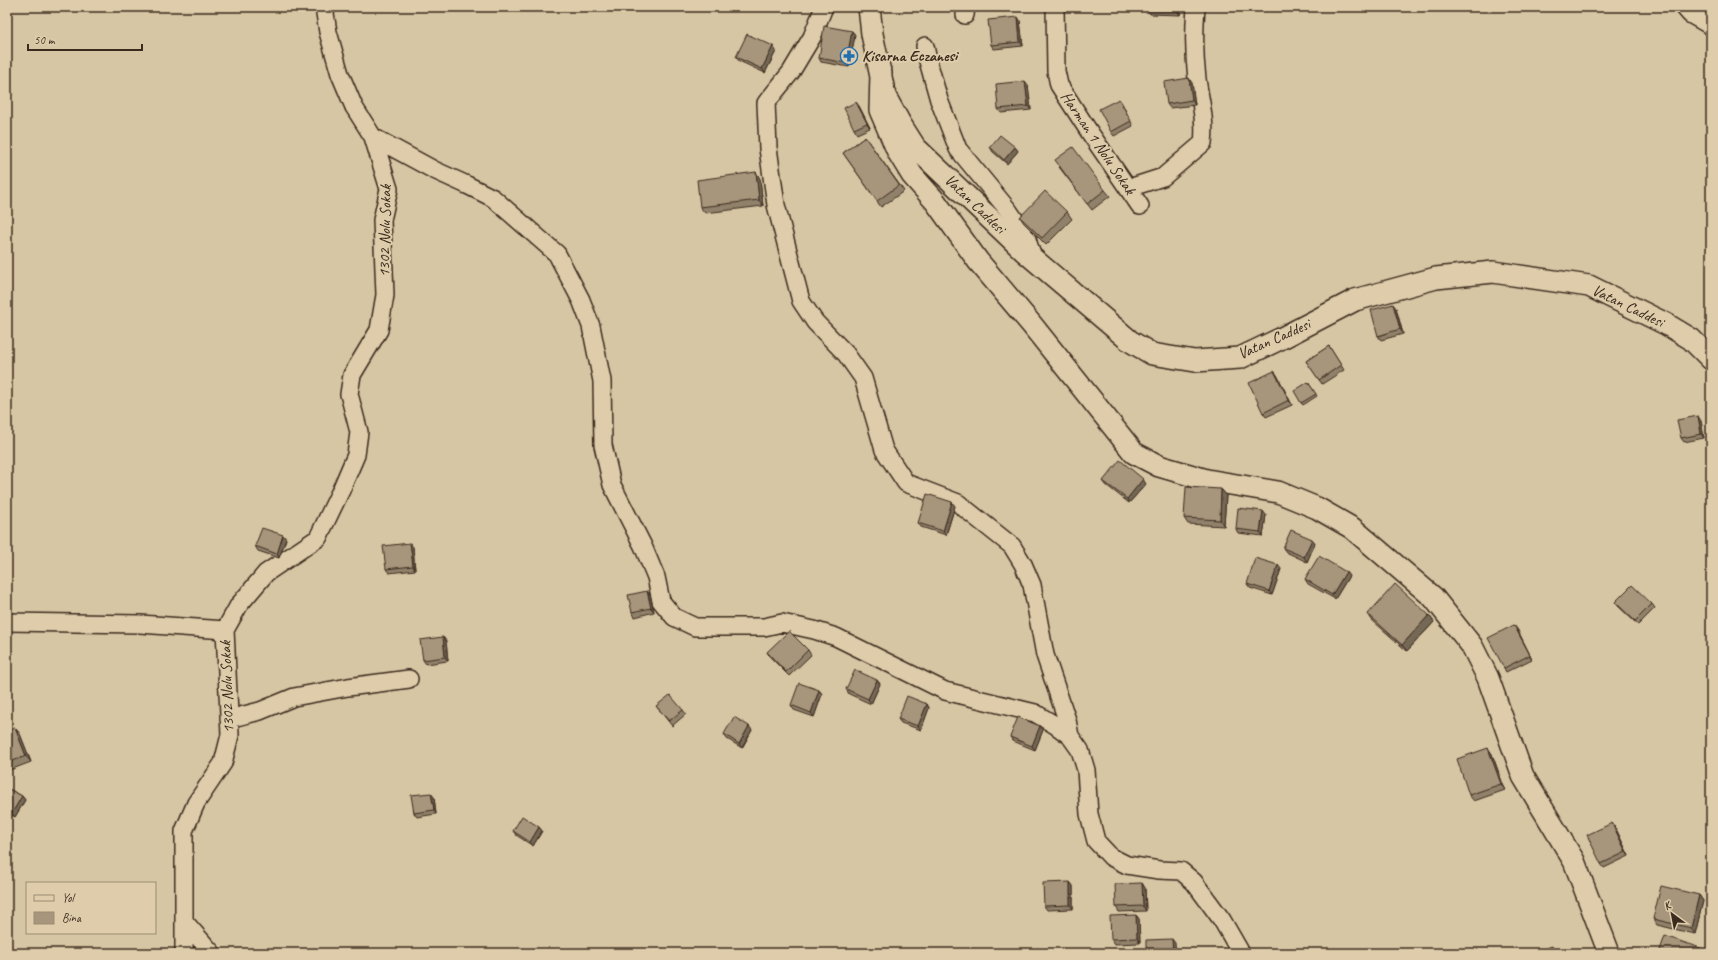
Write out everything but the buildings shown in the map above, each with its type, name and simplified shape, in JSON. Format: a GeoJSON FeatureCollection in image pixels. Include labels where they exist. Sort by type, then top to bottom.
{"type":"FeatureCollection","features":[{"type":"Feature","properties":{"kind":"street"},"geometry":{"type":"LineString","coordinates":[[324,7],[328,32],[340,74],[354,107],[373,137],[434,170],[467,184],[493,198],[557,254],[591,326],[602,381],[603,445],[612,485],[644,546],[656,577],[661,601],[674,617],[695,627],[764,627],[782,623],[836,637],[945,691],[1035,713],[1055,724],[1070,736],[1080,750],[1086,770],[1089,814],[1096,841],[1111,857],[1127,865],[1159,870],[1181,871],[1194,882],[1222,920],[1241,953]]}},
{"type":"Feature","properties":{"kind":"street"},"geometry":{"type":"LineString","coordinates":[[824,7],[809,43],[791,72],[766,103],[768,148],[776,205],[801,301],[815,322],[846,354],[863,378],[884,450],[900,477],[906,483],[958,503],[1012,546],[1024,564],[1032,584],[1045,655],[1067,720],[1070,736]]}},
{"type":"Feature","properties":{"kind":"street","name":"Vatan Caddesi"},"geometry":{"type":"LineString","coordinates":[[869,7],[885,96],[915,147],[1033,259],[1130,341],[1152,354],[1173,359],[1195,361],[1240,358],[1355,300],[1436,278],[1493,272],[1589,286],[1691,339],[1711,359]]}},
{"type":"Feature","properties":{"kind":"street","name":"Harman 1 Nolu Sokak"},"geometry":{"type":"LineString","coordinates":[[1055,7],[1056,71],[1060,85],[1090,133],[1140,206]]}},
{"type":"Feature","properties":{"kind":"street"},"geometry":{"type":"LineString","coordinates":[[1129,188],[1163,177],[1203,143],[1205,128],[1197,77],[1194,28],[1196,7]]}},
{"type":"Feature","properties":{"kind":"street"},"geometry":{"type":"LineString","coordinates":[[1684,7],[1690,14],[1711,26]]}},
{"type":"Feature","properties":{"kind":"street"},"geometry":{"type":"LineString","coordinates":[[925,46],[939,100],[958,149],[1009,211],[1026,236],[1033,259]]}},
{"type":"Feature","properties":{"kind":"street"},"geometry":{"type":"LineString","coordinates":[[881,73],[880,110],[898,152],[912,175],[935,202],[978,261],[1032,325],[1134,453],[1159,466],[1207,480],[1278,492],[1317,508],[1352,528],[1438,603],[1472,646],[1488,678],[1523,776],[1574,861],[1609,953]]}},
{"type":"Feature","properties":{"kind":"street","name":"1302 Nolu Sokak"},"geometry":{"type":"LineString","coordinates":[[184,953],[184,831],[196,802],[223,763],[230,735],[225,630],[239,605],[266,573],[318,538],[356,455],[359,432],[349,394],[352,375],[379,330],[385,295],[382,220],[389,188],[373,137]]}},
{"type":"Feature","properties":{"kind":"street"},"geometry":{"type":"LineString","coordinates":[[7,622],[140,624],[225,630]]}},
{"type":"Feature","properties":{"kind":"street"},"geometry":{"type":"LineString","coordinates":[[229,719],[260,711],[294,697],[348,687],[409,679]]}},
{"type":"Feature","properties":{"kind":"street"},"geometry":{"type":"LineString","coordinates":[[184,921],[212,953]]}},
{"type":"Feature","properties":{"kind":"place","name":"Kisarna Eczanesi"},"geometry":{"type":"Point","coordinates":[849,56]}}]}
